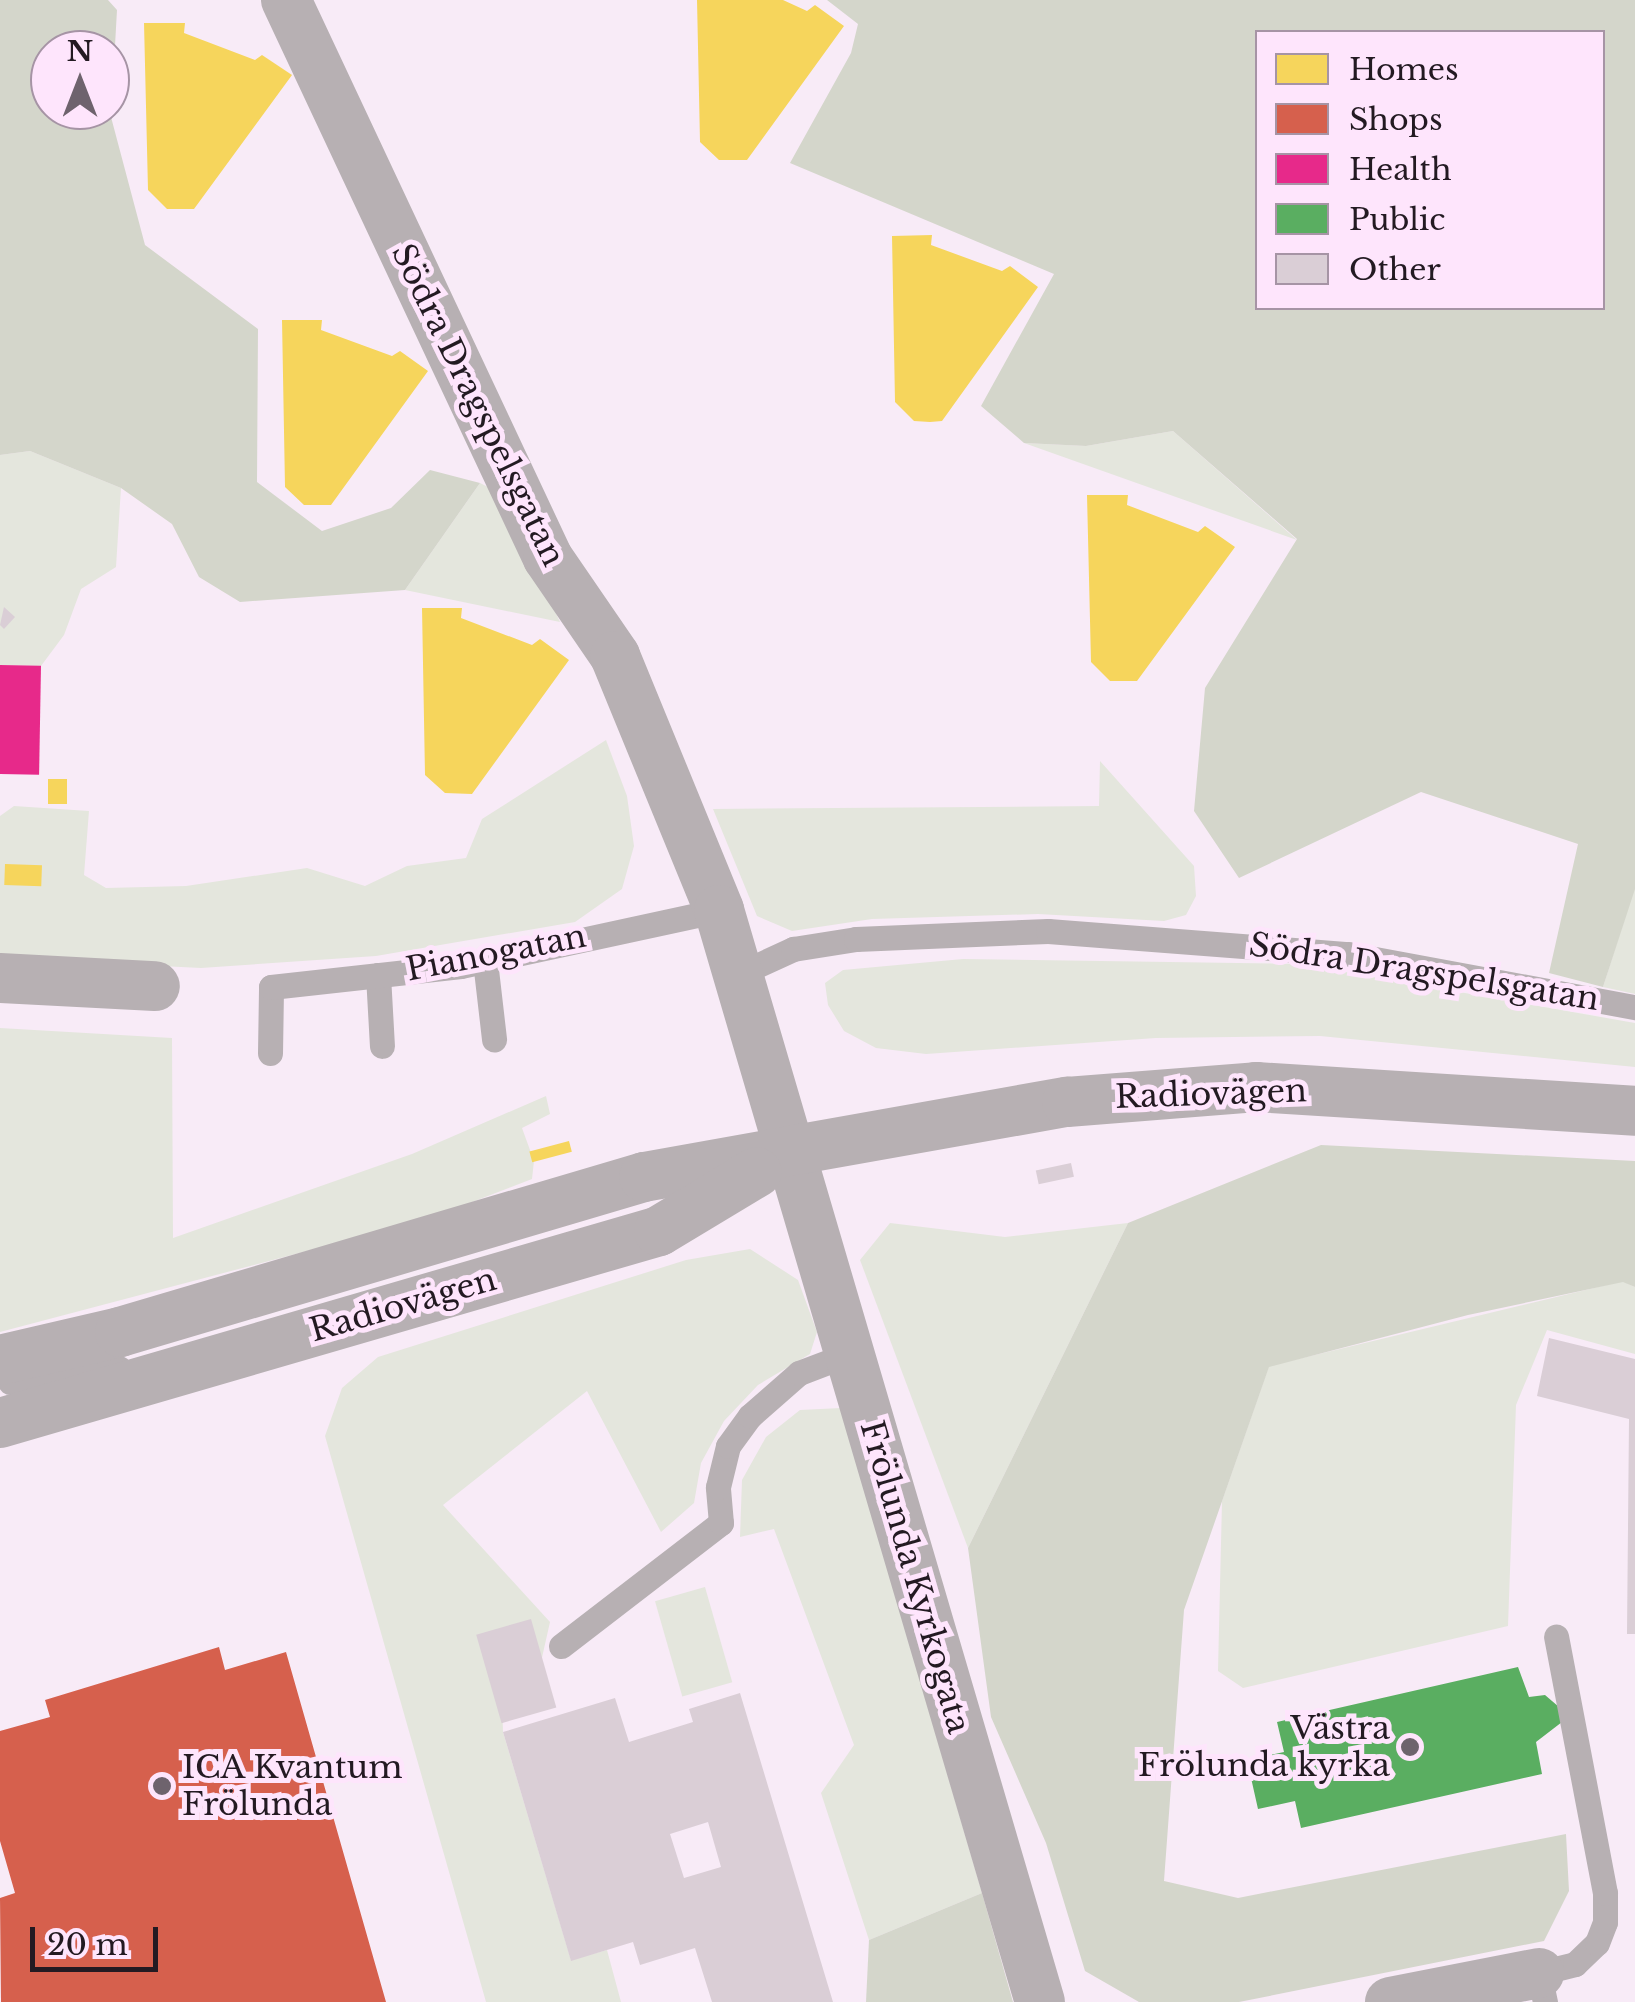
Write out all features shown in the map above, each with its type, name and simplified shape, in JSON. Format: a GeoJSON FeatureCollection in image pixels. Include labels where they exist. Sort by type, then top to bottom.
{"type":"FeatureCollection","features":[{"type":"Feature","properties":{"kind":"street","name":"Södra Dragspelsgatan"},"geometry":{"type":"LineString","coordinates":[[286,0],[548,558],[616,656],[720,910],[791,1152]]}},
{"type":"Feature","properties":{"kind":"street"},"geometry":{"type":"LineString","coordinates":[[0,978],[155,986]]}},
{"type":"Feature","properties":{"kind":"street","name":"Radiovägen"},"geometry":{"type":"LineString","coordinates":[[2,1387],[120,1332],[628,1181],[1067,1102],[1200,1088],[1388,1091],[1635,1112]]}},
{"type":"Feature","properties":{"kind":"street","name":"Radiovägen"},"geometry":{"type":"LineString","coordinates":[[2,1387],[247,1351],[659,1231],[791,1152]]}},
{"type":"Feature","properties":{"kind":"street","name":"Frölunda Kyrkogata"},"geometry":{"type":"LineString","coordinates":[[791,1152],[1040,2002]]}},
{"type":"Feature","properties":{"kind":"street"},"geometry":{"type":"LineString","coordinates":[[1390,2002],[1542,1988]]}},
{"type":"Feature","properties":{"kind":"lane","name":"Pianogatan"},"geometry":{"type":"LineString","coordinates":[[270,1053],[271,987],[485,960],[720,910]]}},
{"type":"Feature","properties":{"kind":"lane","name":"Södra Dragspelsgatan"},"geometry":{"type":"LineString","coordinates":[[739,974],[793,949],[856,939],[1048,930],[1348,954],[1635,1007]]}},
{"type":"Feature","properties":{"kind":"lane"},"geometry":{"type":"LineString","coordinates":[[485,960],[494,1039]]}},
{"type":"Feature","properties":{"kind":"lane"},"geometry":{"type":"LineString","coordinates":[[378,975],[382,1046]]}},
{"type":"Feature","properties":{"kind":"lane"},"geometry":{"type":"LineString","coordinates":[[561,1646],[721,1522],[718,1487],[728,1446],[750,1416],[798,1373],[849,1354]]}},
{"type":"Feature","properties":{"kind":"lane"},"geometry":{"type":"LineString","coordinates":[[1542,1988],[1597,1944],[1605,1922],[1606,1894],[1556,1637]]}},
{"type":"Feature","properties":{"kind":"shaded area"},"geometry":{"type":"Polygon","coordinates":[[[0,0],[108,0],[117,10],[116,30],[30,30],[30,130],[114,130],[145,245],[258,329],[257,482],[322,531],[391,508],[430,470],[480,483],[405,590],[240,602],[199,577],[172,524],[121,488],[30,451],[0,455],[0,0]]]}},
{"type":"Feature","properties":{"kind":"shaded area"},"geometry":{"type":"Polygon","coordinates":[[[827,0],[1635,0],[1635,889],[1603,987],[1549,973],[1578,844],[1421,792],[1239,878],[1194,811],[1205,688],[1297,539],[1173,431],[1086,446],[1024,443],[981,406],[1054,274],[790,163],[851,53],[858,24],[827,0]]]}},
{"type":"Feature","properties":{"kind":"shaded area"},"geometry":{"type":"Polygon","coordinates":[[[1173,431],[1297,540],[1024,443],[1086,446],[1173,431]]]}},
{"type":"Feature","properties":{"kind":"shaded area"},"geometry":{"type":"Polygon","coordinates":[[[30,451],[121,488],[116,567],[81,589],[64,635],[41,666],[0,665],[0,455],[30,451]]]}},
{"type":"Feature","properties":{"kind":"shaded area"},"geometry":{"type":"Polygon","coordinates":[[[480,483],[500,493],[560,622],[405,590],[480,483]]]}},
{"type":"Feature","properties":{"kind":"shaded area"},"geometry":{"type":"Polygon","coordinates":[[[606,740],[627,796],[634,846],[622,889],[575,922],[376,956],[201,968],[0,958],[0,816],[14,806],[89,811],[84,875],[106,888],[186,886],[307,868],[365,886],[407,866],[466,858],[482,819],[606,740]]]}},
{"type":"Feature","properties":{"kind":"shaded area"},"geometry":{"type":"Polygon","coordinates":[[[1100,761],[1194,866],[1196,896],[1186,915],[1164,921],[1038,914],[872,919],[792,931],[757,916],[713,809],[1099,806],[1100,761]]]}},
{"type":"Feature","properties":{"kind":"shaded area"},"geometry":{"type":"Polygon","coordinates":[[[1635,889],[1635,994],[1603,987],[1635,889]]]}},
{"type":"Feature","properties":{"kind":"shaded area"},"geometry":{"type":"Polygon","coordinates":[[[963,959],[1300,964],[1635,1023],[1635,1067],[1320,1036],[1156,1038],[926,1054],[876,1048],[844,1031],[828,1005],[825,983],[843,970],[963,959]]]}},
{"type":"Feature","properties":{"kind":"shaded area"},"geometry":{"type":"Polygon","coordinates":[[[0,1028],[172,1038],[173,1238],[412,1154],[546,1096],[550,1114],[522,1128],[534,1161],[532,1179],[428,1219],[0,1332],[0,1028]]]}},
{"type":"Feature","properties":{"kind":"shaded area"},"geometry":{"type":"Polygon","coordinates":[[[1321,1145],[1635,1161],[1635,1287],[1623,1282],[1468,1315],[1269,1367],[1184,1610],[1164,1881],[1238,1898],[1566,1834],[1569,1891],[1544,1941],[1239,2002],[1139,2002],[1085,1971],[1046,1843],[991,1717],[968,1548],[1128,1223],[1321,1145]]]}},
{"type":"Feature","properties":{"kind":"shaded area"},"geometry":{"type":"Polygon","coordinates":[[[890,1223],[1005,1237],[1128,1223],[968,1548],[860,1260],[890,1223]]]}},
{"type":"Feature","properties":{"kind":"shaded area"},"geometry":{"type":"Polygon","coordinates":[[[750,1249],[798,1280],[817,1332],[810,1354],[758,1385],[724,1421],[701,1463],[694,1503],[661,1532],[587,1391],[443,1505],[550,1622],[541,1662],[502,1699],[503,1732],[571,1960],[607,1950],[621,2002],[486,2002],[325,1436],[342,1388],[378,1357],[686,1260],[750,1249]]]}},
{"type":"Feature","properties":{"kind":"shaded area"},"geometry":{"type":"Polygon","coordinates":[[[1623,1281],[1635,1287],[1635,1354],[1547,1330],[1516,1405],[1508,1626],[1243,1688],[1218,1671],[1222,1501],[1269,1366],[1623,1281]]]}},
{"type":"Feature","properties":{"kind":"shaded area"},"geometry":{"type":"Polygon","coordinates":[[[841,1408],[982,1893],[869,1940],[821,1793],[854,1745],[774,1529],[740,1537],[742,1480],[766,1437],[800,1410],[841,1408]]]}},
{"type":"Feature","properties":{"kind":"shaded area"},"geometry":{"type":"Polygon","coordinates":[[[705,1587],[732,1682],[682,1696],[655,1601],[705,1587]]]}},
{"type":"Feature","properties":{"kind":"shaded area"},"geometry":{"type":"Polygon","coordinates":[[[982,1893],[1013,2002],[866,2002],[869,1940],[982,1893]]]}},
{"type":"Feature","properties":{"kind":"building: Homes"},"geometry":{"type":"Polygon","coordinates":[[[697,0],[783,0],[807,11],[815,5],[844,26],[747,160],[719,160],[700,142],[697,0]]]}},
{"type":"Feature","properties":{"kind":"building: Homes"},"geometry":{"type":"Polygon","coordinates":[[[144,23],[185,23],[184,33],[255,60],[262,55],[292,75],[194,209],[167,209],[148,190],[144,23]]]}},
{"type":"Feature","properties":{"kind":"building: Homes"},"geometry":{"type":"Polygon","coordinates":[[[932,235],[931,245],[1002,271],[1010,266],[1038,287],[942,421],[930,422],[914,421],[895,402],[892,236],[932,235]]]}},
{"type":"Feature","properties":{"kind":"building: Homes"},"geometry":{"type":"Polygon","coordinates":[[[282,320],[322,320],[321,330],[392,356],[400,351],[428,371],[331,505],[304,505],[285,487],[282,320]]]}},
{"type":"Feature","properties":{"kind":"building: Homes"},"geometry":{"type":"Polygon","coordinates":[[[1087,495],[1128,495],[1127,505],[1198,532],[1205,526],[1235,547],[1137,681],[1110,681],[1091,662],[1087,495]]]}},
{"type":"Feature","properties":{"kind":"building: Homes"},"geometry":{"type":"Polygon","coordinates":[[[422,608],[462,608],[461,618],[532,645],[540,639],[569,660],[472,794],[445,793],[425,775],[422,608]]]}},
{"type":"Feature","properties":{"kind":"building: Homes"},"geometry":{"type":"Polygon","coordinates":[[[48,779],[67,779],[67,804],[48,804],[48,779]]]}},
{"type":"Feature","properties":{"kind":"building: Homes"},"geometry":{"type":"Polygon","coordinates":[[[5,864],[42,865],[41,886],[4,885],[5,864]]]}},
{"type":"Feature","properties":{"kind":"building: Homes"},"geometry":{"type":"Polygon","coordinates":[[[569,1141],[572,1152],[532,1162],[529,1152],[569,1141]]]}},
{"type":"Feature","properties":{"kind":"building: Shops","name":"ICA Kvantum Frölunda"},"geometry":{"type":"Polygon","coordinates":[[[219,1647],[225,1670],[286,1652],[386,2002],[1,2002],[0,1898],[15,1893],[0,1841],[0,1731],[50,1717],[45,1700],[219,1647]]]}},
{"type":"Feature","properties":{"kind":"building: Health"},"geometry":{"type":"Polygon","coordinates":[[[0,665],[41,666],[39,775],[0,774],[0,665]]]}},
{"type":"Feature","properties":{"kind":"building: Public","name":"Västra Frölunda kyrka"},"geometry":{"type":"Polygon","coordinates":[[[1518,1667],[1529,1697],[1545,1695],[1559,1707],[1562,1722],[1536,1742],[1542,1774],[1301,1828],[1295,1801],[1258,1809],[1247,1760],[1284,1752],[1277,1722],[1518,1667]]]}},
{"type":"Feature","properties":{"kind":"building: Other"},"geometry":{"type":"Polygon","coordinates":[[[4,607],[15,617],[4,629],[0,625],[4,607]]]}},
{"type":"Feature","properties":{"kind":"building: Other"},"geometry":{"type":"Polygon","coordinates":[[[1071,1163],[1074,1177],[1039,1184],[1036,1170],[1071,1163]]]}},
{"type":"Feature","properties":{"kind":"building: Other"},"geometry":{"type":"Polygon","coordinates":[[[1549,1338],[1635,1359],[1635,1634],[1627,1634],[1629,1419],[1537,1396],[1549,1338]]]}},
{"type":"Feature","properties":{"kind":"building: Other"},"geometry":{"type":"Polygon","coordinates":[[[531,1619],[556,1707],[502,1723],[476,1635],[531,1619]]]}},
{"type":"Feature","properties":{"kind":"building: Other"},"geometry":{"type":"Polygon","coordinates":[[[740,1693],[833,2002],[712,2002],[695,1948],[640,1965],[633,1942],[571,1961],[503,1732],[615,1698],[629,1742],[693,1722],[689,1709],[740,1693]],[[708,1822],[670,1834],[684,1878],[721,1867],[708,1822]]]}},
{"type":"Feature","properties":{"kind":"place","name":"Västra Frölunda kyrka"},"geometry":{"type":"Point","coordinates":[1410,1747]}},
{"type":"Feature","properties":{"kind":"place","name":"ICA Kvantum Frölunda"},"geometry":{"type":"Point","coordinates":[162,1786]}}]}
